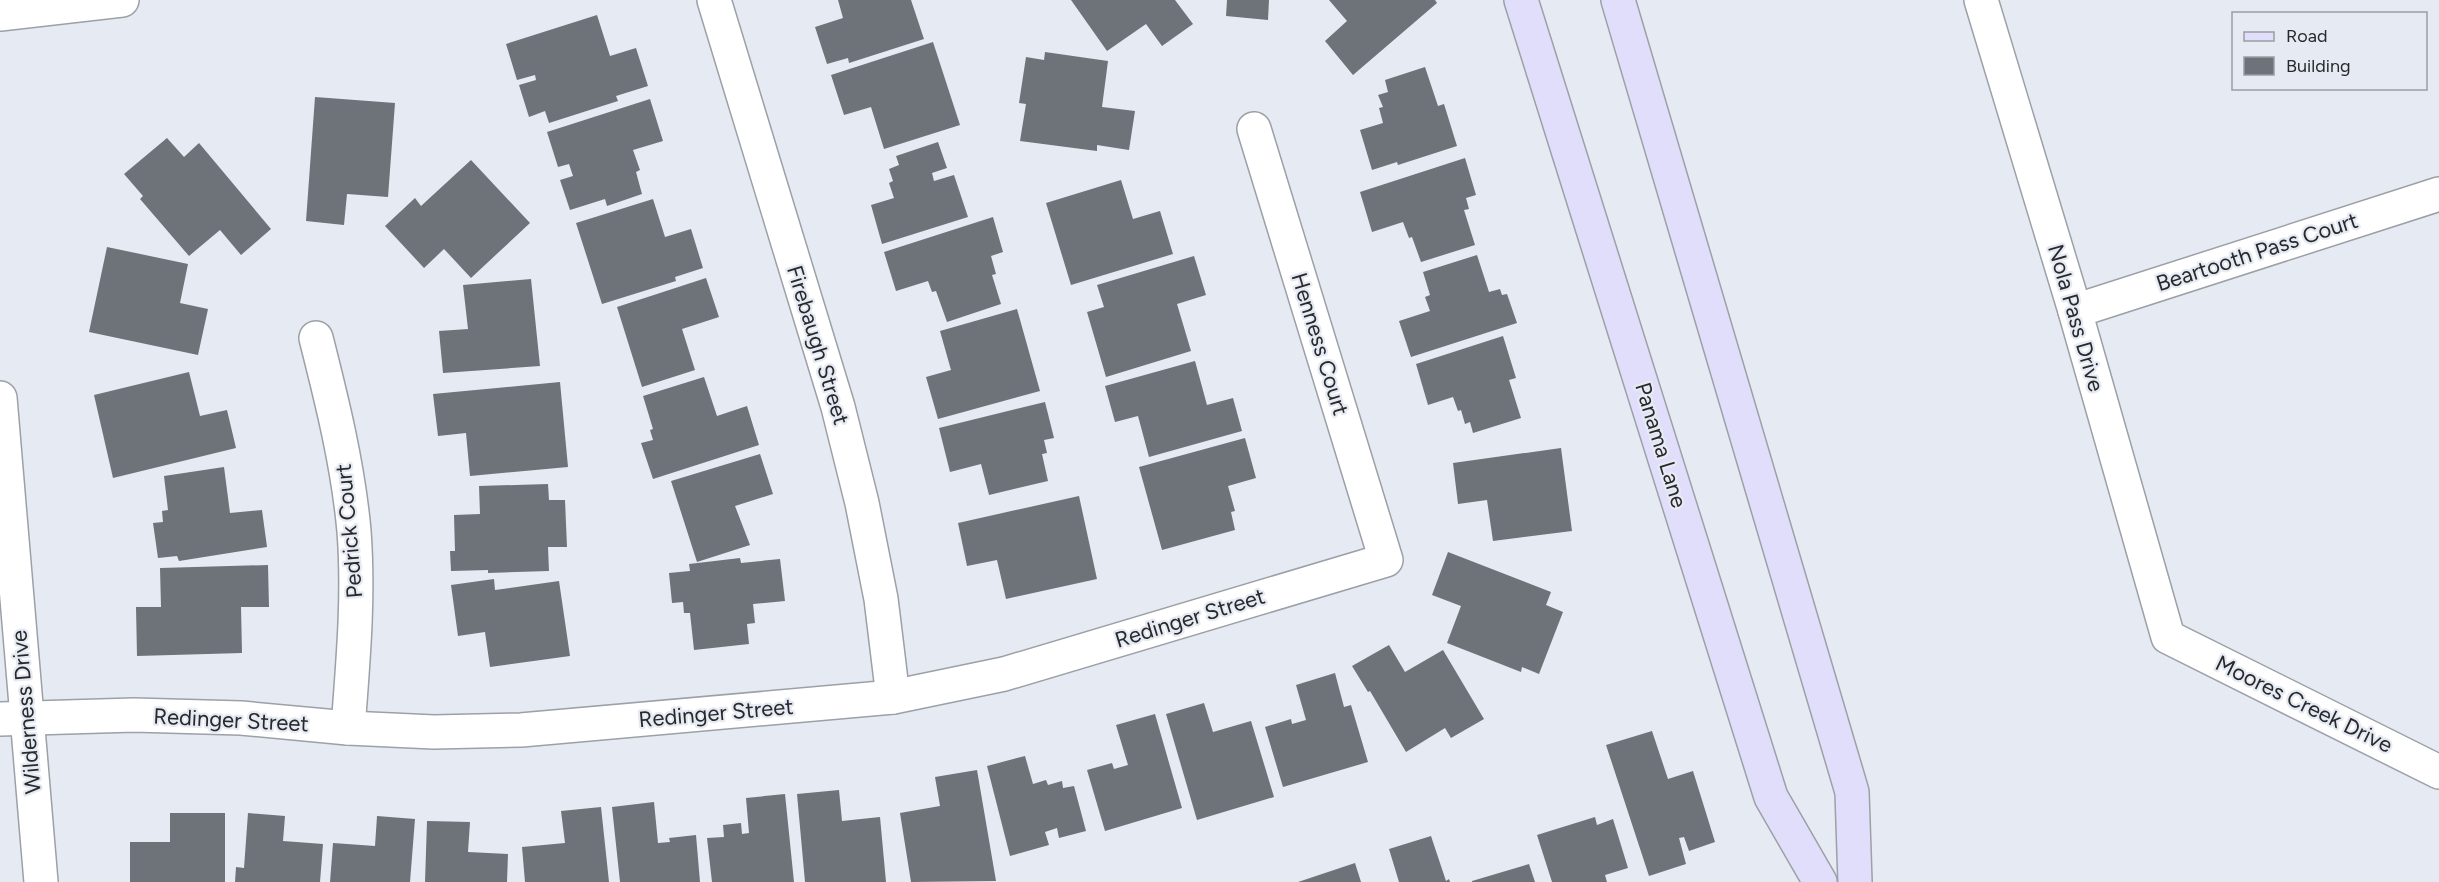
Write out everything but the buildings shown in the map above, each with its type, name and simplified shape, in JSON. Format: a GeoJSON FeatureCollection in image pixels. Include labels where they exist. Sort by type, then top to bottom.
{"type":"FeatureCollection","features":[{"type":"Feature","properties":{"kind":"main road","name":"Panama Lane"},"geometry":{"type":"LineString","coordinates":[[1521,0],[1771,797],[1820,882]]}},
{"type":"Feature","properties":{"kind":"main road"},"geometry":{"type":"LineString","coordinates":[[1618,0],[1852,792],[1855,882]]}},
{"type":"Feature","properties":{"kind":"street"},"geometry":{"type":"LineString","coordinates":[[0,14],[122,0]]}},
{"type":"Feature","properties":{"kind":"street","name":"Firebaugh Street"},"geometry":{"type":"LineString","coordinates":[[714,0],[838,407],[862,503],[881,600],[893,697]]}},
{"type":"Feature","properties":{"kind":"street","name":"Nola Pass Drive"},"geometry":{"type":"LineString","coordinates":[[1981,0],[2075,311],[2168,637]]}},
{"type":"Feature","properties":{"kind":"street","name":"Henness Court"},"geometry":{"type":"LineString","coordinates":[[1254,129],[1386,560]]}},
{"type":"Feature","properties":{"kind":"street","name":"Beartooth Pass Court"},"geometry":{"type":"LineString","coordinates":[[2075,311],[2439,194]]}},
{"type":"Feature","properties":{"kind":"street","name":"Pedrick Court"},"geometry":{"type":"LineString","coordinates":[[316,338],[340,433],[354,531],[356,630],[348,728]]}},
{"type":"Feature","properties":{"kind":"street","name":"Wilderness Drive"},"geometry":{"type":"LineString","coordinates":[[0,398],[13,717],[40,882]]}},
{"type":"Feature","properties":{"kind":"street","name":"Redinger Street"},"geometry":{"type":"LineString","coordinates":[[13,717],[146,715],[241,718],[348,728],[434,732],[521,730],[893,697],[1004,674],[1386,560]]}},
{"type":"Feature","properties":{"kind":"street","name":"Moores Creek Drive"},"geometry":{"type":"LineString","coordinates":[[2168,637],[2439,772]]}}]}
